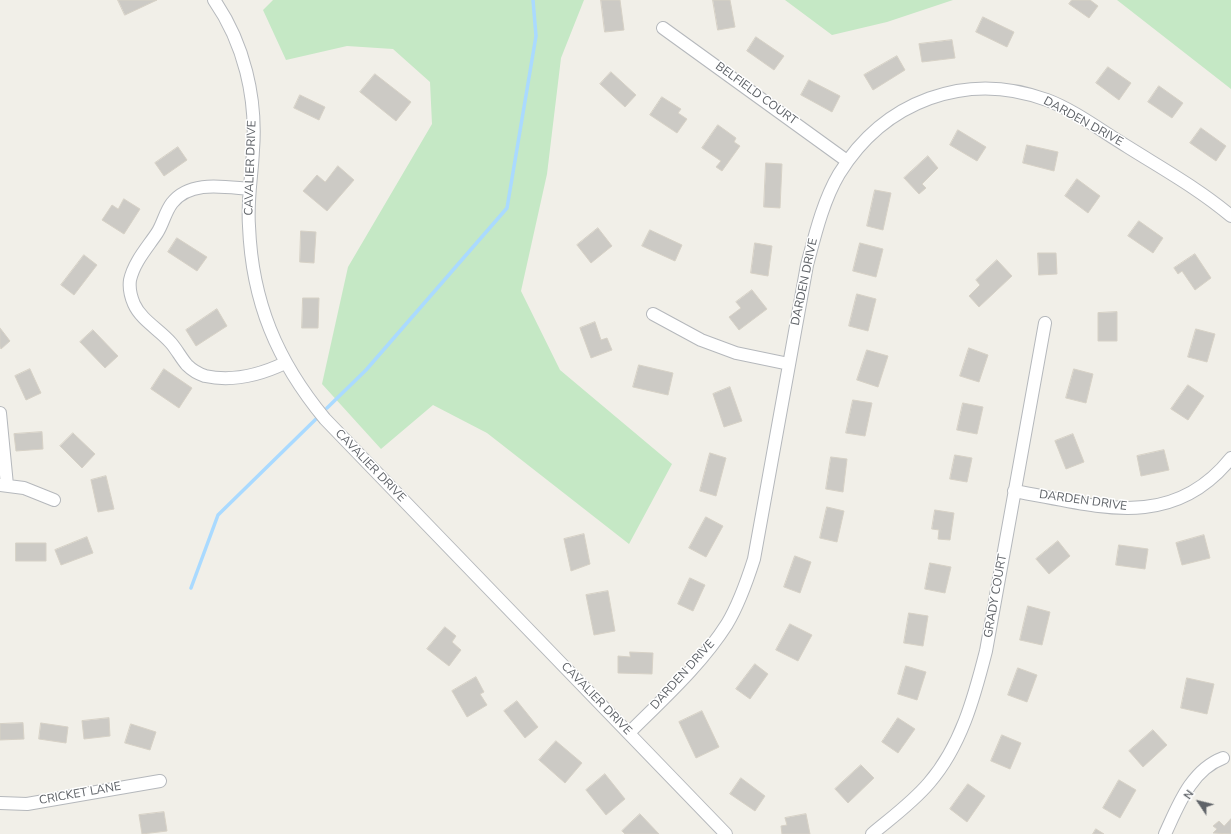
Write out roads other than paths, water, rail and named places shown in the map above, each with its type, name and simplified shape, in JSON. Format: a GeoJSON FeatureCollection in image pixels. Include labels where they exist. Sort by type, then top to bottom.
{"type":"FeatureCollection","features":[{"type":"Feature","properties":{"kind":"street","name":"CAVALIER DRIVE"},"geometry":{"type":"LineString","coordinates":[[214,0],[231,27],[237,42],[251,95],[253,150],[249,189],[248,225],[256,286],[266,321],[285,363],[307,398],[325,420],[726,834]]}},
{"type":"Feature","properties":{"kind":"street","name":"BELFIELD COURT"},"geometry":{"type":"LineString","coordinates":[[663,28],[847,161]]}},
{"type":"Feature","properties":{"kind":"street","name":"DARDEN DRIVE"},"geometry":{"type":"LineString","coordinates":[[629,733],[713,644],[737,606],[754,559],[806,265],[816,231],[831,190],[847,161],[881,127],[903,111],[924,100],[945,93],[963,90],[1004,90],[1026,94],[1048,101],[1072,114],[1188,183],[1231,216]]}},
{"type":"Feature","properties":{"kind":"street"},"geometry":{"type":"LineString","coordinates":[[249,189],[212,186],[187,192],[176,198],[171,204],[158,232],[137,263],[130,280],[130,291],[134,304],[140,313],[171,343],[188,366],[195,372],[204,375],[232,378],[262,373],[285,363]]}},
{"type":"Feature","properties":{"kind":"street"},"geometry":{"type":"LineString","coordinates":[[653,314],[701,340],[729,350],[789,364]]}},
{"type":"Feature","properties":{"kind":"street","name":"GRADY COURT"},"geometry":{"type":"LineString","coordinates":[[872,834],[912,801],[929,784],[952,749],[965,721],[977,686],[986,650],[1045,323]]}},
{"type":"Feature","properties":{"kind":"street"},"geometry":{"type":"LineString","coordinates":[[0,413],[4,485],[30,490],[54,500]]}},
{"type":"Feature","properties":{"kind":"street","name":"DARDEN DRIVE"},"geometry":{"type":"LineString","coordinates":[[1014,491],[1119,509],[1138,509],[1170,502],[1194,491],[1210,480],[1231,458]]}},
{"type":"Feature","properties":{"kind":"street"},"geometry":{"type":"LineString","coordinates":[[1165,834],[1190,784],[1199,773],[1213,761],[1223,758]]}},
{"type":"Feature","properties":{"kind":"street","name":"CRICKET LANE"},"geometry":{"type":"LineString","coordinates":[[0,803],[27,804],[160,781]]}},
{"type":"Feature","properties":{"kind":"waterway"},"geometry":{"type":"LineString","coordinates":[[327,408],[366,370],[507,208],[536,36],[533,0]]}},
{"type":"Feature","properties":{"kind":"waterway"},"geometry":{"type":"LineString","coordinates":[[191,588],[218,515],[316,419]]}}]}
